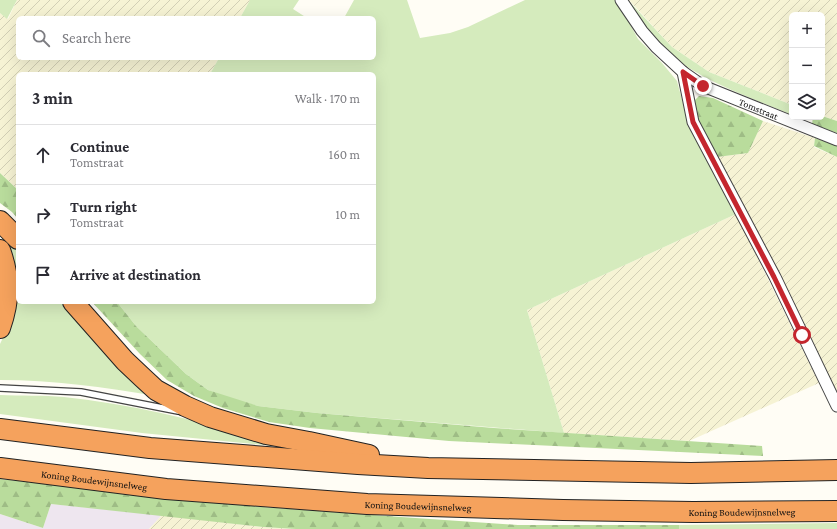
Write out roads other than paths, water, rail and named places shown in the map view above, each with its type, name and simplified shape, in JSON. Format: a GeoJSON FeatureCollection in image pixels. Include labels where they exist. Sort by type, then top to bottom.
{"type":"FeatureCollection","features":[{"type":"Feature","properties":{"kind":"highway"},"geometry":{"type":"LineString","coordinates":[[0,221],[16,237]]}},
{"type":"Feature","properties":{"kind":"highway"},"geometry":{"type":"LineString","coordinates":[[0,250],[8,285],[6,309],[0,328]]}},
{"type":"Feature","properties":{"kind":"highway"},"geometry":{"type":"LineString","coordinates":[[75,304],[125,361],[151,386],[185,406],[210,417],[266,434],[428,468]]}},
{"type":"Feature","properties":{"kind":"highway"},"geometry":{"type":"LineString","coordinates":[[0,429],[150,448],[428,468],[691,473],[837,470]]}},
{"type":"Feature","properties":{"kind":"highway","name":"Koning Boudewijnsnelweg"},"geometry":{"type":"LineString","coordinates":[[0,468],[166,489],[367,504],[686,512],[837,511]]}},
{"type":"Feature","properties":{"kind":"street","name":"Tomstraat"},"geometry":{"type":"LineString","coordinates":[[622,0],[642,31],[656,47],[683,72],[703,86],[837,140]]}},
{"type":"Feature","properties":{"kind":"street"},"geometry":{"type":"LineString","coordinates":[[683,72],[693,122],[774,277],[837,406]]}},
{"type":"Feature","properties":{"kind":"lane"},"geometry":{"type":"LineString","coordinates":[[0,388],[81,392],[210,417]]}}]}
